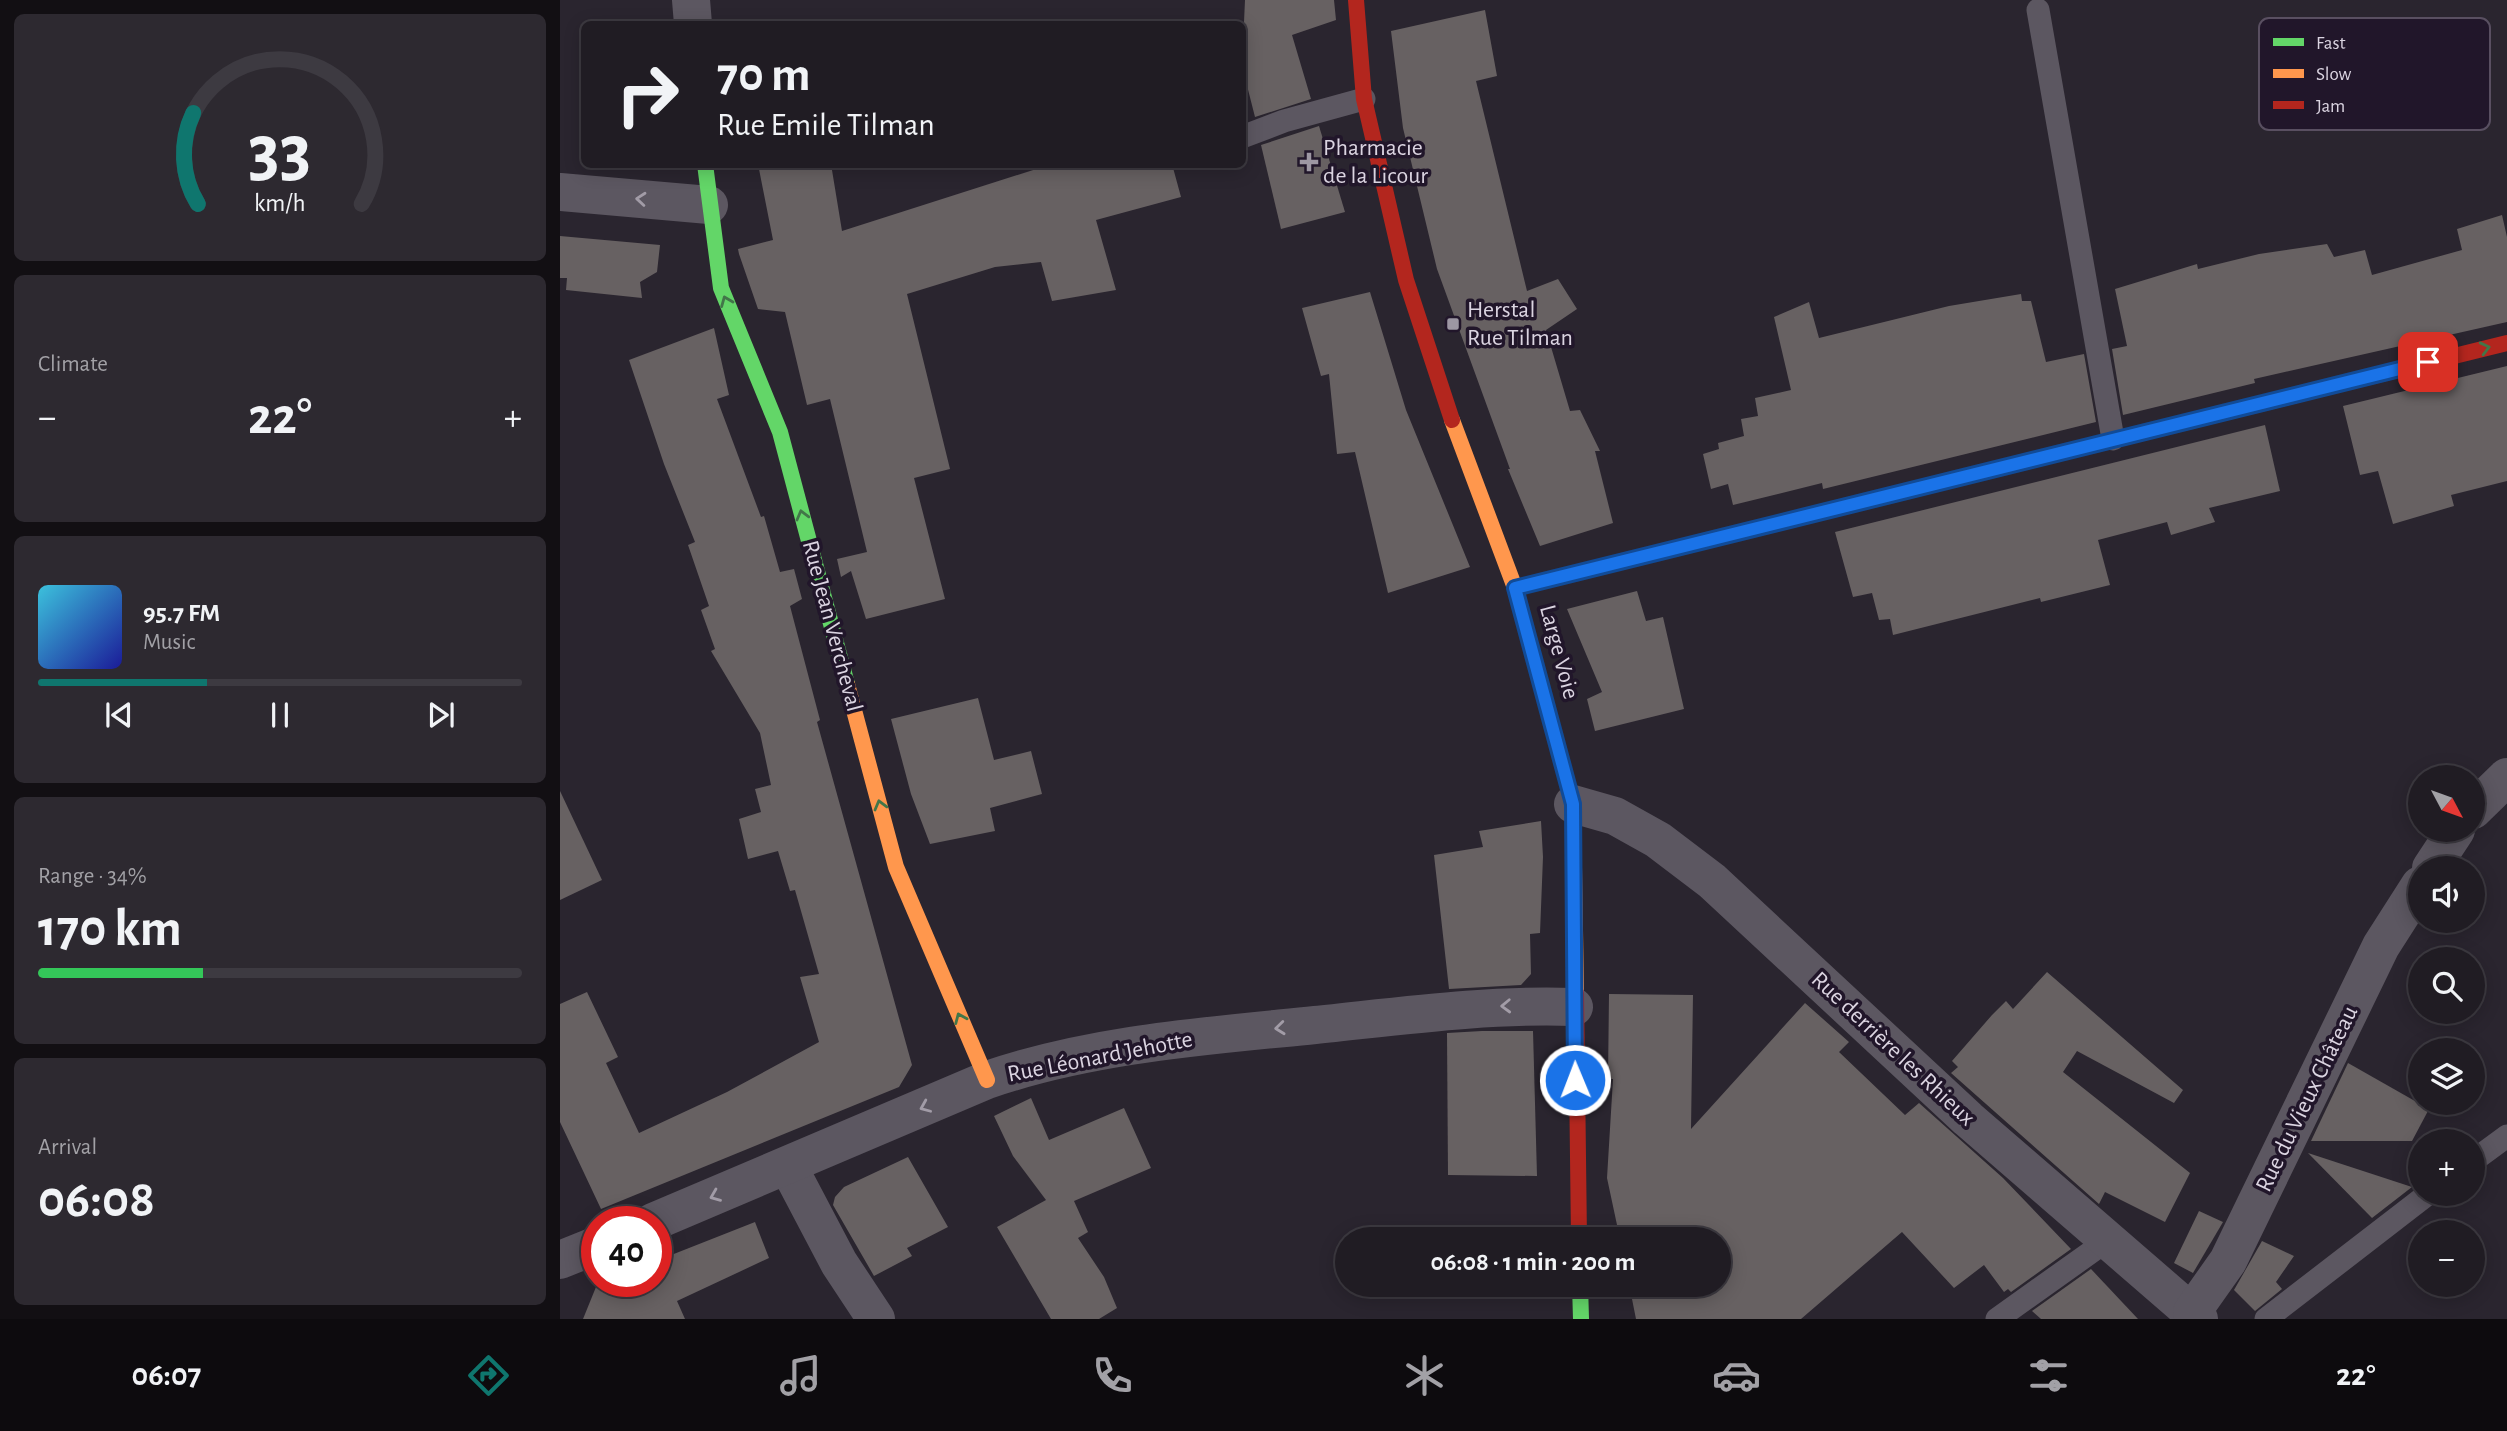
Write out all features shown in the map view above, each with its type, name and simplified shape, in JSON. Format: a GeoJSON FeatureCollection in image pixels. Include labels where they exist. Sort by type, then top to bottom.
{"type":"FeatureCollection","features":[{"type":"Feature","properties":{"kind":"street"},"geometry":{"type":"LineString","coordinates":[[691,0],[693,21]]}},
{"type":"Feature","properties":{"kind":"street","name":"Large Voie"},"geometry":{"type":"LineString","coordinates":[[1356,0],[1364,99],[1406,280],[1439,386],[1515,588],[1573,804],[1579,1227]]}},
{"type":"Feature","properties":{"kind":"street","name":"Rue Jean Vercheval"},"geometry":{"type":"LineString","coordinates":[[705,168],[721,288],[780,432],[896,867],[987,1080]]}},
{"type":"Feature","properties":{"kind":"street"},"geometry":{"type":"LineString","coordinates":[[560,192],[709,205]]}},
{"type":"Feature","properties":{"kind":"street"},"geometry":{"type":"LineString","coordinates":[[1515,588],[2507,343]]}},
{"type":"Feature","properties":{"kind":"street"},"geometry":{"type":"LineString","coordinates":[[2485,798],[2507,777]]}},
{"type":"Feature","properties":{"kind":"street","name":"Rue derrière les Rhieux"},"geometry":{"type":"LineString","coordinates":[[1573,804],[1615,816],[1658,840],[1712,881],[1968,1119],[2195,1316]]}},
{"type":"Feature","properties":{"kind":"street","name":"Rue du Vieux Château"},"geometry":{"type":"LineString","coordinates":[[2195,1316],[2228,1261],[2381,946],[2408,904]]}},
{"type":"Feature","properties":{"kind":"street","name":"Rue Léonard Jehotte"},"geometry":{"type":"LineString","coordinates":[[672,1214],[987,1080],[1032,1065],[1178,1039],[1507,1005],[1574,1007]]}},
{"type":"Feature","properties":{"kind":"street"},"geometry":{"type":"LineString","coordinates":[[788,1166],[839,1263],[876,1319]]}},
{"type":"Feature","properties":{"kind":"street"},"geometry":{"type":"LineString","coordinates":[[1580,1297],[1581,1319]]}},
{"type":"Feature","properties":{"kind":"lane"},"geometry":{"type":"LineString","coordinates":[[2038,10],[2113,439]]}},
{"type":"Feature","properties":{"kind":"lane"},"geometry":{"type":"LineString","coordinates":[[1246,135],[1284,121],[1364,99]]}},
{"type":"Feature","properties":{"kind":"lane"},"geometry":{"type":"LineString","coordinates":[[2485,1152],[2507,1136]]}},
{"type":"Feature","properties":{"kind":"lane"},"geometry":{"type":"LineString","coordinates":[[2266,1319],[2412,1206]]}},
{"type":"Feature","properties":{"kind":"lane"},"geometry":{"type":"LineString","coordinates":[[1997,1319],[2108,1240]]}},
{"type":"Feature","properties":{"kind":"building"},"geometry":{"type":"Polygon","coordinates":[[[1245,0],[1334,0],[1336,20],[1292,35],[1311,99],[1255,117],[1246,82],[1245,0]]]}},
{"type":"Feature","properties":{"kind":"building"},"geometry":{"type":"Polygon","coordinates":[[[1485,10],[1497,76],[1476,81],[1527,291],[1558,279],[1577,309],[1546,330],[1570,411],[1580,410],[1600,451],[1595,451],[1613,523],[1540,546],[1508,469],[1437,269],[1403,128],[1391,31],[1485,10]]]}},
{"type":"Feature","properties":{"kind":"building"},"geometry":{"type":"Polygon","coordinates":[[[1319,126],[1345,212],[1281,229],[1261,145],[1319,126]]]}},
{"type":"Feature","properties":{"kind":"building"},"geometry":{"type":"Polygon","coordinates":[[[759,168],[832,168],[842,231],[1039,168],[1173,168],[1181,197],[1096,220],[1116,290],[1052,301],[1041,262],[995,267],[907,294],[950,469],[914,478],[945,599],[866,619],[851,571],[841,577],[837,559],[867,552],[830,399],[807,405],[785,312],[758,309],[739,254],[738,249],[773,240],[759,168]]]}},
{"type":"Feature","properties":{"kind":"building"},"geometry":{"type":"Polygon","coordinates":[[[2502,215],[2507,237],[2507,322],[2254,379],[2255,383],[2123,415],[2112,349],[2127,346],[2115,289],[2197,264],[2198,269],[2259,254],[2327,244],[2334,257],[2365,250],[2372,275],[2462,250],[2457,229],[2502,215]]]}},
{"type":"Feature","properties":{"kind":"building"},"geometry":{"type":"Polygon","coordinates":[[[560,236],[660,245],[657,272],[640,282],[642,298],[566,290],[567,278],[560,278],[560,236]]]}},
{"type":"Feature","properties":{"kind":"building"},"geometry":{"type":"Polygon","coordinates":[[[1370,292],[1406,410],[1470,567],[1388,593],[1355,452],[1337,454],[1329,374],[1321,376],[1302,308],[1370,292]]]}},
{"type":"Feature","properties":{"kind":"building"},"geometry":{"type":"Polygon","coordinates":[[[2021,294],[2022,301],[2031,301],[2046,362],[2084,354],[2096,422],[1823,489],[1822,483],[1733,505],[1728,484],[1711,489],[1703,454],[1719,449],[1718,443],[1744,436],[1741,419],[1758,416],[1755,398],[1791,390],[1774,317],[1809,302],[1819,338],[1949,306],[2021,294]]]}},
{"type":"Feature","properties":{"kind":"building"},"geometry":{"type":"Polygon","coordinates":[[[714,328],[729,395],[717,399],[761,517],[764,516],[780,572],[794,569],[802,599],[790,606],[820,720],[817,722],[912,1065],[899,1087],[608,1206],[600,1206],[560,1122],[560,1004],[587,992],[618,1057],[606,1063],[639,1133],[727,1092],[819,1042],[800,977],[819,974],[795,890],[790,891],[778,851],[748,859],[739,819],[761,812],[755,789],[771,785],[760,733],[711,651],[715,649],[701,610],[709,606],[688,545],[695,542],[664,464],[629,360],[714,328]]]}},
{"type":"Feature","properties":{"kind":"building"},"geometry":{"type":"Polygon","coordinates":[[[2507,366],[2507,481],[2451,495],[2454,506],[2393,524],[2378,471],[2360,475],[2343,406],[2507,366]]]}},
{"type":"Feature","properties":{"kind":"building"},"geometry":{"type":"Polygon","coordinates":[[[2265,425],[2280,491],[2209,508],[2215,522],[2171,535],[2167,522],[2098,540],[2110,585],[2041,602],[2040,598],[1893,635],[1890,619],[1879,620],[1872,593],[1853,597],[1835,532],[2265,425]]]}},
{"type":"Feature","properties":{"kind":"building"},"geometry":{"type":"Polygon","coordinates":[[[1637,591],[1646,621],[1663,617],[1684,709],[1595,731],[1587,699],[1602,692],[1567,609],[1637,591]]]}},
{"type":"Feature","properties":{"kind":"building"},"geometry":{"type":"Polygon","coordinates":[[[978,698],[994,760],[1031,751],[1042,794],[990,808],[995,831],[930,844],[911,794],[891,719],[978,698]]]}},
{"type":"Feature","properties":{"kind":"building"},"geometry":{"type":"Polygon","coordinates":[[[560,791],[602,880],[560,900],[560,791]]]}},
{"type":"Feature","properties":{"kind":"building"},"geometry":{"type":"Polygon","coordinates":[[[1541,821],[1543,857],[1540,933],[1530,934],[1531,974],[1521,985],[1449,989],[1434,855],[1483,847],[1479,831],[1541,821]]]}},
{"type":"Feature","properties":{"kind":"building"},"geometry":{"type":"Polygon","coordinates":[[[2047,972],[2183,1090],[2174,1103],[2077,1051],[2063,1072],[2190,1173],[2165,1222],[2105,1192],[2099,1204],[1951,1073],[1958,1067],[1952,1061],[1992,1015],[2006,1001],[2013,1009],[2047,972]]]}},
{"type":"Feature","properties":{"kind":"building"},"geometry":{"type":"Polygon","coordinates":[[[1609,994],[1693,995],[1691,1129],[1805,1003],[1849,1042],[1839,1052],[1905,1115],[1919,1103],[2003,1178],[2071,1249],[2011,1292],[2008,1289],[2004,1292],[1984,1265],[1954,1288],[1902,1232],[1801,1319],[1636,1319],[1632,1297],[1731,1297],[1731,1227],[1617,1227],[1607,1178],[1613,1079],[1608,1079],[1609,994]]]}},
{"type":"Feature","properties":{"kind":"building"},"geometry":{"type":"Polygon","coordinates":[[[1533,1031],[1537,1176],[1448,1175],[1447,1033],[1533,1031]]]}},
{"type":"Feature","properties":{"kind":"building"},"geometry":{"type":"Polygon","coordinates":[[[2348,1063],[2408,1097],[2408,1115],[2426,1115],[2418,1129],[2408,1129],[2408,1141],[2311,1141],[2348,1063]]]}},
{"type":"Feature","properties":{"kind":"building"},"geometry":{"type":"Polygon","coordinates":[[[1031,1098],[1049,1140],[1124,1108],[1151,1168],[1074,1201],[1088,1232],[1078,1238],[1104,1277],[1117,1308],[1099,1319],[1051,1319],[997,1227],[1046,1200],[1013,1156],[994,1116],[1031,1098]]]}},
{"type":"Feature","properties":{"kind":"building"},"geometry":{"type":"Polygon","coordinates":[[[2308,1153],[2408,1186],[2408,1190],[2372,1218],[2308,1153]]]}},
{"type":"Feature","properties":{"kind":"building"},"geometry":{"type":"Polygon","coordinates":[[[908,1157],[948,1227],[907,1248],[912,1256],[874,1276],[833,1205],[835,1197],[844,1187],[908,1157]]]}},
{"type":"Feature","properties":{"kind":"building"},"geometry":{"type":"Polygon","coordinates":[[[2199,1211],[2223,1222],[2193,1273],[2174,1263],[2199,1211]]]}},
{"type":"Feature","properties":{"kind":"building"},"geometry":{"type":"Polygon","coordinates":[[[755,1222],[769,1258],[677,1301],[685,1319],[583,1319],[592,1297],[672,1297],[672,1255],[755,1222]]]}},
{"type":"Feature","properties":{"kind":"building"},"geometry":{"type":"Polygon","coordinates":[[[2262,1241],[2294,1256],[2276,1282],[2282,1289],[2255,1311],[2234,1290],[2262,1241]]]}},
{"type":"Feature","properties":{"kind":"building"},"geometry":{"type":"Polygon","coordinates":[[[2091,1269],[2138,1319],[2041,1319],[2032,1311],[2091,1269]]]}},
{"type":"Feature","properties":{"kind":"traffic: fast"},"geometry":{"type":"LineString","coordinates":[[706,168],[721,288],[780,432],[847,684]]}},
{"type":"Feature","properties":{"kind":"traffic: fast"},"geometry":{"type":"LineString","coordinates":[[1580,1297],[1581,1319]]}},
{"type":"Feature","properties":{"kind":"traffic: slow"},"geometry":{"type":"LineString","coordinates":[[1919,488],[2304,393]]}},
{"type":"Feature","properties":{"kind":"traffic: slow"},"geometry":{"type":"LineString","coordinates":[[1452,420],[1515,588],[1573,804],[1576,993]]}},
{"type":"Feature","properties":{"kind":"traffic: slow"},"geometry":{"type":"LineString","coordinates":[[847,684],[896,867],[987,1080]]}},
{"type":"Feature","properties":{"kind":"traffic: jam"},"geometry":{"type":"LineString","coordinates":[[1356,0],[1364,99],[1406,280],[1452,420]]}},
{"type":"Feature","properties":{"kind":"traffic: jam"},"geometry":{"type":"LineString","coordinates":[[2304,393],[2507,343]]}},
{"type":"Feature","properties":{"kind":"traffic: jam"},"geometry":{"type":"LineString","coordinates":[[1515,588],[1919,488]]}},
{"type":"Feature","properties":{"kind":"traffic: jam"},"geometry":{"type":"LineString","coordinates":[[1576,993],[1579,1227]]}},
{"type":"Feature","properties":{"kind":"place","name":"Pharmacie de la Licour"},"geometry":{"type":"Point","coordinates":[1309,162]}},
{"type":"Feature","properties":{"kind":"place","name":"Herstal Rue Tilman"},"geometry":{"type":"Point","coordinates":[1453,324]}},
{"type":"Feature","properties":{"kind":"route"},"geometry":{"type":"LineString","coordinates":[[1575,1080],[1573,804],[1515,588],[2428,362]]}}]}
